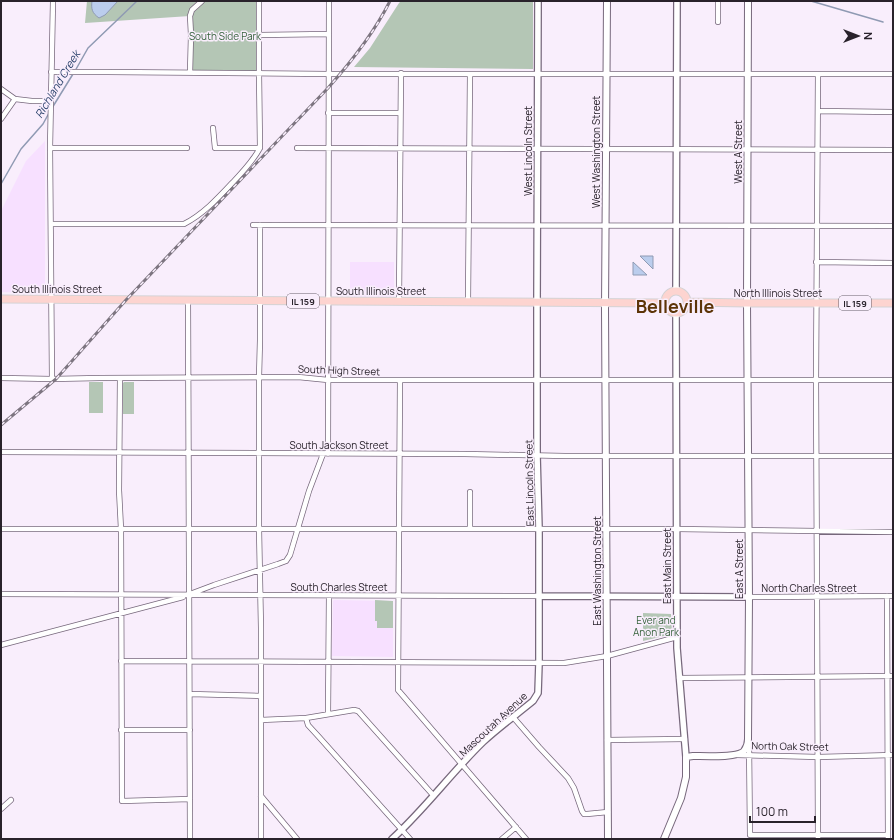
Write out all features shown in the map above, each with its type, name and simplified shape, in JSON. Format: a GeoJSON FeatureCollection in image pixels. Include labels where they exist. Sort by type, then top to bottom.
{"type":"FeatureCollection","features":[{"type":"Feature","properties":{"kind":"main road","name":"West Washington Street"},"geometry":{"type":"LineString","coordinates":[[605,302],[607,1]]}},
{"type":"Feature","properties":{"kind":"main road","name":"West A Street"},"geometry":{"type":"LineString","coordinates":[[747,303],[748,1]]}},
{"type":"Feature","properties":{"kind":"main road"},"geometry":{"type":"LineString","coordinates":[[676,291],[684,294],[688,302],[685,310],[676,314],[668,310],[665,303],[667,295],[676,291]]}},
{"type":"Feature","properties":{"kind":"main road","name":"South Illinois Street"},"geometry":{"type":"LineString","coordinates":[[1,299],[665,303]]}},
{"type":"Feature","properties":{"kind":"main road","name":"East Washington Street"},"geometry":{"type":"LineString","coordinates":[[605,302],[608,839]]}},
{"type":"Feature","properties":{"kind":"main road","name":"North Illinois Street"},"geometry":{"type":"LineString","coordinates":[[688,302],[893,302]]}},
{"type":"Feature","properties":{"kind":"main road","name":"East A Street"},"geometry":{"type":"LineString","coordinates":[[747,303],[749,530],[748,739]]}},
{"type":"Feature","properties":{"kind":"main road"},"geometry":{"type":"LineString","coordinates":[[731,756],[744,751],[747,746],[748,739]]}},
{"type":"Feature","properties":{"kind":"main road","name":"North Oak Street"},"geometry":{"type":"LineString","coordinates":[[686,757],[731,756]]}},
{"type":"Feature","properties":{"kind":"main road","name":"East Main Street"},"geometry":{"type":"LineString","coordinates":[[664,839],[681,798],[686,777],[686,757]]}},
{"type":"Feature","properties":{"kind":"street"},"geometry":{"type":"LineString","coordinates":[[52,379],[50,102],[53,1]]}},
{"type":"Feature","properties":{"kind":"street"},"geometry":{"type":"LineString","coordinates":[[190,72],[190,16],[192,10],[202,1]]}},
{"type":"Feature","properties":{"kind":"street"},"geometry":{"type":"LineString","coordinates":[[51,224],[184,224],[207,208],[224,191],[254,158],[260,148],[259,1]]}},
{"type":"Feature","properties":{"kind":"street"},"geometry":{"type":"LineString","coordinates":[[1,645],[190,595],[214,585],[286,561],[290,555],[309,491],[326,454],[328,380],[329,1]]}},
{"type":"Feature","properties":{"kind":"street","name":"West Lincoln Street"},"geometry":{"type":"LineString","coordinates":[[537,302],[538,1]]}},
{"type":"Feature","properties":{"kind":"street"},"geometry":{"type":"LineString","coordinates":[[676,291],[678,1]]}},
{"type":"Feature","properties":{"kind":"street"},"geometry":{"type":"LineString","coordinates":[[718,1],[718,22]]}},
{"type":"Feature","properties":{"kind":"street"},"geometry":{"type":"LineString","coordinates":[[260,34],[329,34]]}},
{"type":"Feature","properties":{"kind":"street"},"geometry":{"type":"LineString","coordinates":[[51,72],[328,74],[893,74]]}},
{"type":"Feature","properties":{"kind":"street"},"geometry":{"type":"LineString","coordinates":[[399,301],[401,73]]}},
{"type":"Feature","properties":{"kind":"street"},"geometry":{"type":"LineString","coordinates":[[468,302],[470,74]]}},
{"type":"Feature","properties":{"kind":"street"},"geometry":{"type":"LineString","coordinates":[[818,74],[816,226],[818,837],[888,837],[887,596]]}},
{"type":"Feature","properties":{"kind":"street"},"geometry":{"type":"LineString","coordinates":[[1,89],[14,99],[50,102]]}},
{"type":"Feature","properties":{"kind":"street"},"geometry":{"type":"LineString","coordinates":[[1,120],[14,99]]}},
{"type":"Feature","properties":{"kind":"street"},"geometry":{"type":"LineString","coordinates":[[818,111],[893,112]]}},
{"type":"Feature","properties":{"kind":"street"},"geometry":{"type":"LineString","coordinates":[[328,113],[400,113]]}},
{"type":"Feature","properties":{"kind":"street"},"geometry":{"type":"LineString","coordinates":[[213,128],[216,148],[260,148]]}},
{"type":"Feature","properties":{"kind":"street"},"geometry":{"type":"LineString","coordinates":[[50,148],[187,148]]}},
{"type":"Feature","properties":{"kind":"street"},"geometry":{"type":"LineString","coordinates":[[297,148],[893,150]]}},
{"type":"Feature","properties":{"kind":"street"},"geometry":{"type":"LineString","coordinates":[[253,225],[893,226]]}},
{"type":"Feature","properties":{"kind":"street"},"geometry":{"type":"LineString","coordinates":[[260,225],[259,529],[261,839]]}},
{"type":"Feature","properties":{"kind":"street"},"geometry":{"type":"LineString","coordinates":[[816,262],[893,262]]}},
{"type":"Feature","properties":{"kind":"street"},"geometry":{"type":"LineString","coordinates":[[188,300],[190,839]]}},
{"type":"Feature","properties":{"kind":"street","name":"East Lincoln Street"},"geometry":{"type":"LineString","coordinates":[[537,302],[539,663]]}},
{"type":"Feature","properties":{"kind":"street","name":"East Main Street"},"geometry":{"type":"LineString","coordinates":[[676,314],[677,648],[686,757]]}},
{"type":"Feature","properties":{"kind":"street","name":"South High Street"},"geometry":{"type":"LineString","coordinates":[[1,378],[298,377],[328,380],[537,381],[893,380]]}},
{"type":"Feature","properties":{"kind":"street"},"geometry":{"type":"LineString","coordinates":[[120,378],[119,490],[121,529],[122,801],[190,799]]}},
{"type":"Feature","properties":{"kind":"street"},"geometry":{"type":"LineString","coordinates":[[400,380],[398,690],[526,839]]}},
{"type":"Feature","properties":{"kind":"street","name":"South Jackson Street"},"geometry":{"type":"LineString","coordinates":[[1,452],[606,456],[893,456]]}},
{"type":"Feature","properties":{"kind":"street"},"geometry":{"type":"LineString","coordinates":[[470,492],[470,529]]}},
{"type":"Feature","properties":{"kind":"street"},"geometry":{"type":"LineString","coordinates":[[1,529],[677,529],[893,532]]}},
{"type":"Feature","properties":{"kind":"street","name":"South Charles Street"},"geometry":{"type":"LineString","coordinates":[[1,594],[677,597]]}},
{"type":"Feature","properties":{"kind":"street"},"geometry":{"type":"LineString","coordinates":[[328,714],[329,595]]}},
{"type":"Feature","properties":{"kind":"street","name":"North Charles Street"},"geometry":{"type":"LineString","coordinates":[[677,597],[893,596]]}},
{"type":"Feature","properties":{"kind":"street"},"geometry":{"type":"LineString","coordinates":[[121,661],[564,663],[607,656],[677,637]]}},
{"type":"Feature","properties":{"kind":"street","name":"Mascoutah Avenue"},"geometry":{"type":"LineString","coordinates":[[392,839],[484,742],[533,701],[538,693],[539,663]]}},
{"type":"Feature","properties":{"kind":"street"},"geometry":{"type":"LineString","coordinates":[[679,678],[893,676]]}},
{"type":"Feature","properties":{"kind":"street"},"geometry":{"type":"LineString","coordinates":[[190,694],[261,696]]}},
{"type":"Feature","properties":{"kind":"street"},"geometry":{"type":"LineString","coordinates":[[261,720],[306,718],[349,710],[358,711],[434,795]]}},
{"type":"Feature","properties":{"kind":"street"},"geometry":{"type":"LineString","coordinates":[[513,717],[568,778],[574,788],[584,814],[608,812]]}},
{"type":"Feature","properties":{"kind":"street"},"geometry":{"type":"LineString","coordinates":[[306,718],[308,725],[318,737],[410,839]]}},
{"type":"Feature","properties":{"kind":"street"},"geometry":{"type":"LineString","coordinates":[[121,730],[190,730]]}},
{"type":"Feature","properties":{"kind":"street"},"geometry":{"type":"LineString","coordinates":[[607,740],[685,739]]}},
{"type":"Feature","properties":{"kind":"street","name":"East A Street"},"geometry":{"type":"LineString","coordinates":[[748,739],[750,836],[818,837]]}},
{"type":"Feature","properties":{"kind":"street","name":"North Oak Street"},"geometry":{"type":"LineString","coordinates":[[731,756],[749,755],[818,757],[893,755]]}},
{"type":"Feature","properties":{"kind":"street"},"geometry":{"type":"LineString","coordinates":[[261,796],[298,839]]}},
{"type":"Feature","properties":{"kind":"street"},"geometry":{"type":"LineString","coordinates":[[1,808],[11,800]]}},
{"type":"Feature","properties":{"kind":"street"},"geometry":{"type":"LineString","coordinates":[[502,839],[516,827]]}},
{"type":"Feature","properties":{"kind":"shaded area"},"geometry":{"type":"Polygon","coordinates":[[[45,141],[45,293],[1,292],[1,211],[26,161],[45,141]]]}},
{"type":"Feature","properties":{"kind":"shaded area"},"geometry":{"type":"Polygon","coordinates":[[[350,262],[394,262],[394,297],[350,297],[350,262]]]}},
{"type":"Feature","properties":{"kind":"shaded area"},"geometry":{"type":"Polygon","coordinates":[[[334,600],[393,601],[393,657],[332,656],[334,600]]]}},
{"type":"Feature","properties":{"kind":"green space","name":"South Side Park"},"geometry":{"type":"Polygon","coordinates":[[[87,1],[259,1],[259,71],[190,72],[190,16],[85,23],[87,1]]]}},
{"type":"Feature","properties":{"kind":"green space"},"geometry":{"type":"Polygon","coordinates":[[[401,1],[533,1],[533,69],[354,67],[370,48],[401,1]]]}},
{"type":"Feature","properties":{"kind":"green space"},"geometry":{"type":"Polygon","coordinates":[[[89,382],[103,382],[103,413],[89,413],[89,382]]]}},
{"type":"Feature","properties":{"kind":"green space"},"geometry":{"type":"Polygon","coordinates":[[[124,382],[134,382],[134,414],[123,414],[124,382]]]}},
{"type":"Feature","properties":{"kind":"green space"},"geometry":{"type":"Polygon","coordinates":[[[375,600],[393,601],[393,628],[377,628],[377,621],[375,621],[375,600]]]}},
{"type":"Feature","properties":{"kind":"green space","name":"Ever and Anon Park"},"geometry":{"type":"Polygon","coordinates":[[[643,613],[671,614],[672,634],[643,641],[643,613]]]}},
{"type":"Feature","properties":{"kind":"water"},"geometry":{"type":"Polygon","coordinates":[[[92,1],[118,1],[105,15],[99,18],[92,11],[92,1]]]}},
{"type":"Feature","properties":{"kind":"water"},"geometry":{"type":"Polygon","coordinates":[[[640,256],[653,256],[653,269],[640,256]]]}},
{"type":"Feature","properties":{"kind":"water"},"geometry":{"type":"Polygon","coordinates":[[[633,262],[647,275],[633,275],[633,262]]]}},
{"type":"Feature","properties":{"kind":"waterway","name":"Richland Creek"},"geometry":{"type":"LineString","coordinates":[[75,71],[88,48],[137,1]]}},
{"type":"Feature","properties":{"kind":"waterway","name":"Richland Creek"},"geometry":{"type":"LineString","coordinates":[[811,1],[883,22]]}},
{"type":"Feature","properties":{"kind":"waterway","name":"Richland Creek"},"geometry":{"type":"LineString","coordinates":[[52,108],[73,74]]}},
{"type":"Feature","properties":{"kind":"waterway","name":"Richland Creek"},"geometry":{"type":"LineString","coordinates":[[1,184],[21,149],[43,124],[49,113]]}},
{"type":"Feature","properties":{"kind":"railway"},"geometry":{"type":"LineString","coordinates":[[1,425],[56,379],[126,300],[328,88],[346,68],[362,46],[384,13],[390,1]]}},
{"type":"Feature","properties":{"kind":"district","name":"Belleville"},"geometry":{"type":"Point","coordinates":[675,306]}}]}
